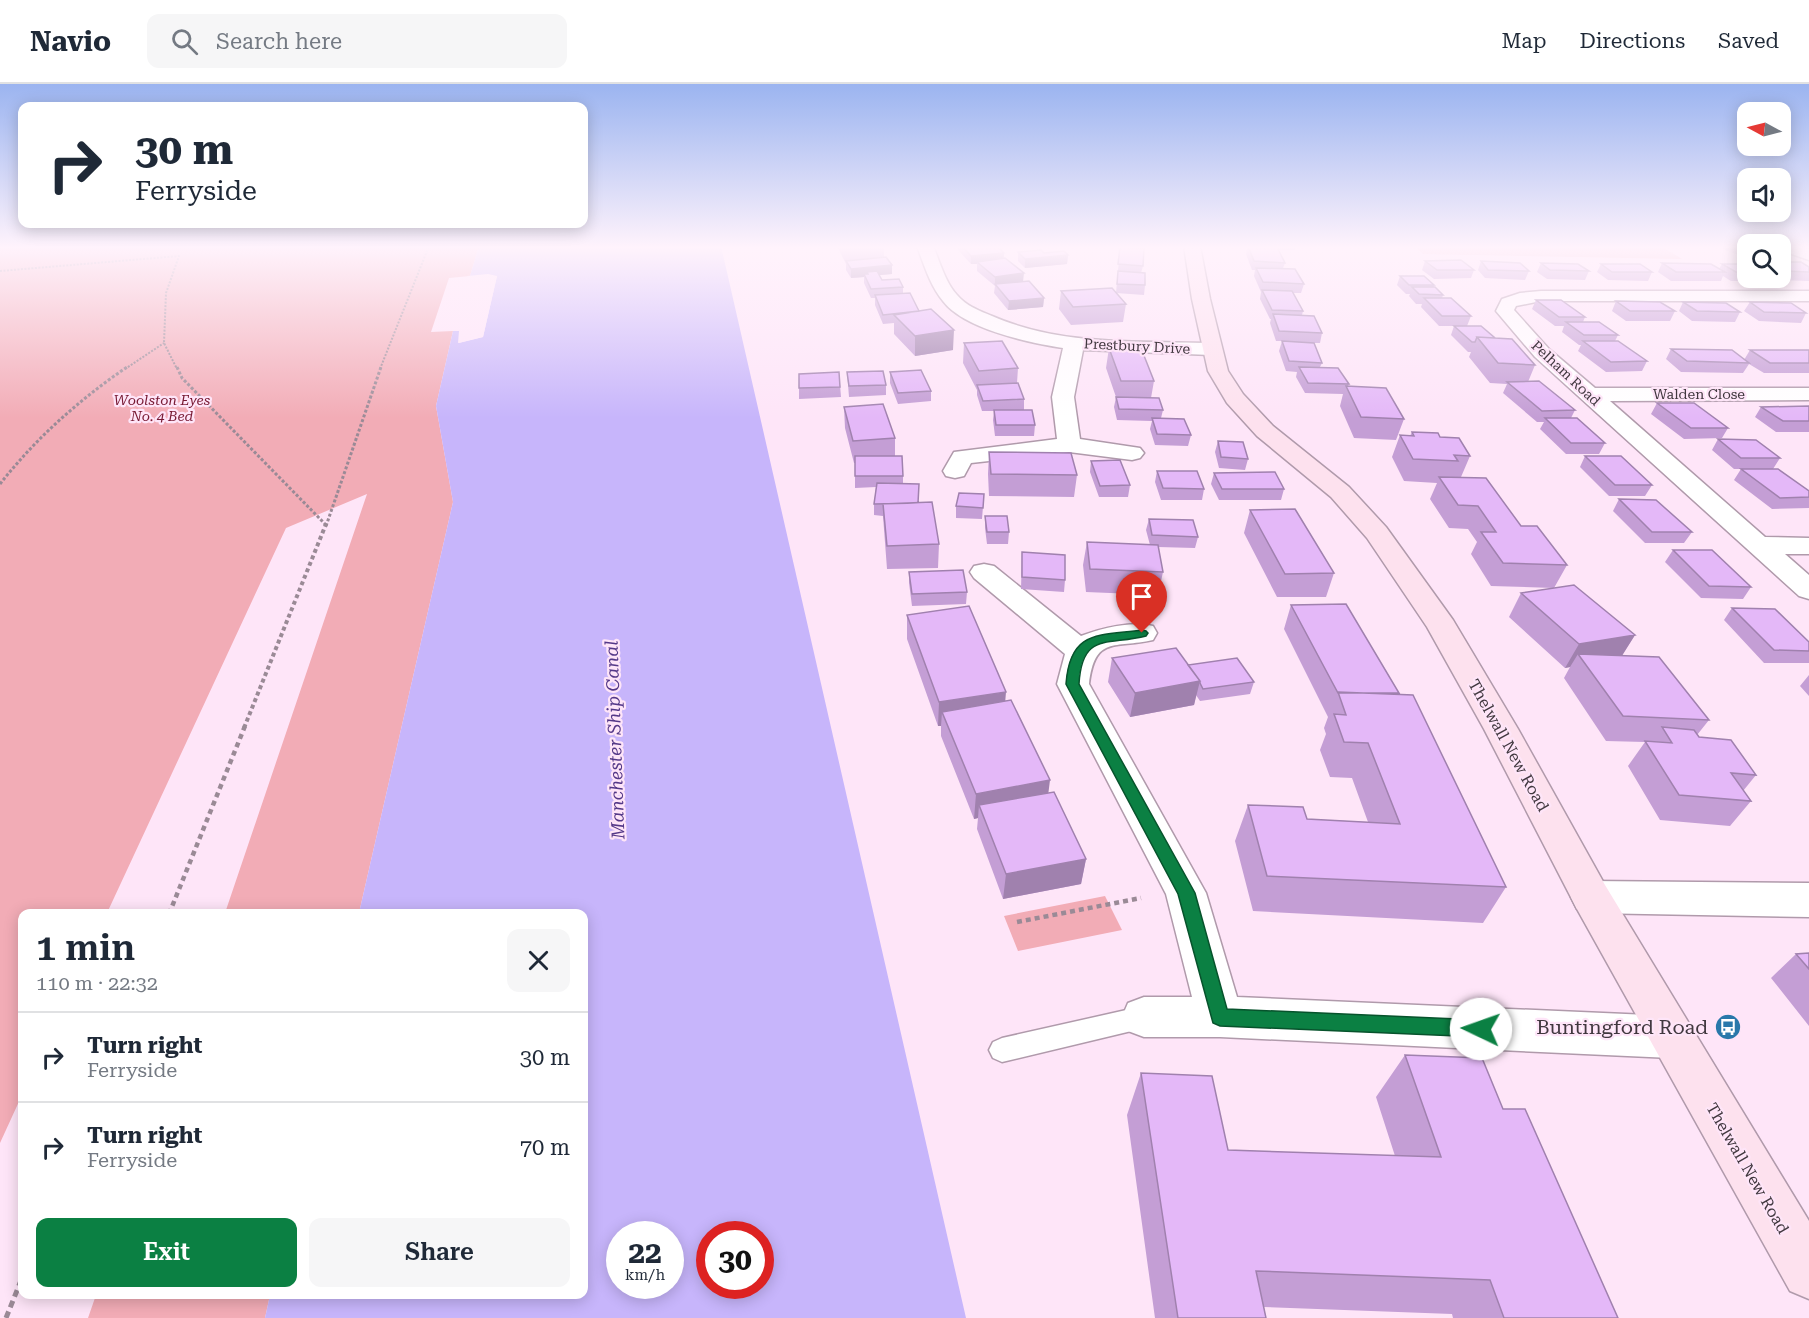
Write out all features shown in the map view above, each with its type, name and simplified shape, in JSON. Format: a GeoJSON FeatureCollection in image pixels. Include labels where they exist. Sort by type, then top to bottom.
{"type":"FeatureCollection","features":[{"type":"Feature","properties":{"kind":"main road","name":"Thelwall New Road"},"geometry":{"type":"LineString","coordinates":[[1203,304],[1211,350],[1218,371],[1235,398],[1265,431],[1340,492],[1377,533],[1429,608],[1501,729],[1590,897],[1809,1272]]}},
{"type":"Feature","properties":{"kind":"street","name":"Prestbury Drive"},"geometry":{"type":"LineString","coordinates":[[955,304],[999,327],[1042,338],[1074,343],[1211,350]]}},
{"type":"Feature","properties":{"kind":"street","name":"Pelham Road"},"geometry":{"type":"LineString","coordinates":[[1508,304],[1505,311],[1542,353],[1809,590]]}},
{"type":"Feature","properties":{"kind":"street"},"geometry":{"type":"LineString","coordinates":[[1069,445],[1063,397],[1074,343]]}},
{"type":"Feature","properties":{"kind":"street","name":"Walden Close"},"geometry":{"type":"LineString","coordinates":[[1588,395],[1809,393]]}},
{"type":"Feature","properties":{"kind":"street"},"geometry":{"type":"LineString","coordinates":[[954,457],[1069,445],[1132,453]]}},
{"type":"Feature","properties":{"kind":"street"},"geometry":{"type":"LineString","coordinates":[[1758,545],[1809,546]]}},
{"type":"Feature","properties":{"kind":"street"},"geometry":{"type":"LineString","coordinates":[[984,572],[1080,651]]}},
{"type":"Feature","properties":{"kind":"street"},"geometry":{"type":"LineString","coordinates":[[1142,633],[1095,640],[1080,651],[1074,664],[1073,684],[1186,893],[1220,1017]]}},
{"type":"Feature","properties":{"kind":"street"},"geometry":{"type":"LineString","coordinates":[[1590,897],[1809,900]]}},
{"type":"Feature","properties":{"kind":"street"},"geometry":{"type":"LineString","coordinates":[[1144,1017],[1220,1017],[1671,1037]]}},
{"type":"Feature","properties":{"kind":"lane"},"geometry":{"type":"LineString","coordinates":[[1002,1050],[1144,1017]]}},
{"type":"Feature","properties":{"kind":"path"},"geometry":{"type":"LineString","coordinates":[[166,304],[164,343],[182,378],[326,525]]}},
{"type":"Feature","properties":{"kind":"path"},"geometry":{"type":"LineString","coordinates":[[171,909],[326,525],[387,349],[406,304]]}},
{"type":"Feature","properties":{"kind":"path"},"geometry":{"type":"LineString","coordinates":[[0,484],[19,458],[59,419],[111,377],[164,343]]}},
{"type":"Feature","properties":{"kind":"path"},"geometry":{"type":"LineString","coordinates":[[1017,921],[1148,897],[1186,893]]}},
{"type":"Feature","properties":{"kind":"path"},"geometry":{"type":"LineString","coordinates":[[6,1318],[18,1288]]}},
{"type":"Feature","properties":{"kind":"green space","name":"Woolston Eyes No. 4 Bed"},"geometry":{"type":"Polygon","coordinates":[[[0,304],[440,304],[431,332],[453,331],[436,406],[453,502],[360,909],[226,909],[367,494],[286,528],[109,909],[18,909],[18,1104],[0,1143],[0,304]]]}},
{"type":"Feature","properties":{"kind":"green space"},"geometry":{"type":"Polygon","coordinates":[[[1105,896],[1122,930],[1018,951],[1004,916],[1105,896]]]}},
{"type":"Feature","properties":{"kind":"green space"},"geometry":{"type":"Polygon","coordinates":[[[94,1299],[269,1299],[265,1318],[88,1318],[94,1299]]]}},
{"type":"Feature","properties":{"kind":"water","name":"Manchester Ship Canal"},"geometry":{"type":"Polygon","coordinates":[[[491,304],[734,304],[966,1318],[265,1318],[269,1299],[588,1299],[588,909],[360,909],[453,502],[436,406],[453,331],[460,331],[459,343],[483,337],[491,304]]]}},
{"type":"Feature","properties":{"kind":"pier"},"geometry":{"type":"Polygon","coordinates":[[[487,304],[491,304],[483,337],[458,343],[459,331],[450,331],[452,328],[462,329],[462,339],[480,335],[487,304]]]}},
{"type":"Feature","properties":{"kind":"building"},"geometry":{"type":"Polygon","coordinates":[[[878,304],[915,304],[919,311],[883,315],[878,304]]]}},
{"type":"Feature","properties":{"kind":"building"},"geometry":{"type":"Polygon","coordinates":[[[1070,304],[1126,304],[1073,307],[1070,304]]]}},
{"type":"Feature","properties":{"kind":"building"},"geometry":{"type":"Polygon","coordinates":[[[1269,304],[1299,304],[1303,311],[1272,310],[1269,304]]]}},
{"type":"Feature","properties":{"kind":"building"},"geometry":{"type":"Polygon","coordinates":[[[1430,304],[1457,304],[1471,316],[1442,316],[1430,304]]]}},
{"type":"Feature","properties":{"kind":"building"},"geometry":{"type":"Polygon","coordinates":[[[1541,304],[1566,304],[1585,317],[1559,317],[1541,304]]]}},
{"type":"Feature","properties":{"kind":"building"},"geometry":{"type":"Polygon","coordinates":[[[1620,304],[1663,304],[1675,311],[1630,311],[1620,304]]]}},
{"type":"Feature","properties":{"kind":"building"},"geometry":{"type":"Polygon","coordinates":[[[1685,304],[1727,304],[1740,312],[1697,311],[1685,304]]]}},
{"type":"Feature","properties":{"kind":"building"},"geometry":{"type":"Polygon","coordinates":[[[1752,304],[1792,304],[1806,313],[1764,312],[1752,304]]]}},
{"type":"Feature","properties":{"kind":"building"},"geometry":{"type":"Polygon","coordinates":[[[931,309],[954,330],[915,336],[894,315],[931,309]]]}},
{"type":"Feature","properties":{"kind":"building"},"geometry":{"type":"Polygon","coordinates":[[[1273,314],[1314,316],[1322,333],[1279,331],[1273,314]]]}},
{"type":"Feature","properties":{"kind":"building"},"geometry":{"type":"Polygon","coordinates":[[[1566,322],[1599,322],[1618,335],[1584,335],[1566,322]]]}},
{"type":"Feature","properties":{"kind":"building"},"geometry":{"type":"Polygon","coordinates":[[[1454,326],[1481,326],[1495,338],[1477,337],[1475,342],[1472,342],[1454,326]]]}},
{"type":"Feature","properties":{"kind":"building"},"geometry":{"type":"Polygon","coordinates":[[[1477,337],[1512,339],[1535,365],[1498,363],[1477,337]]]}},
{"type":"Feature","properties":{"kind":"building"},"geometry":{"type":"Polygon","coordinates":[[[1002,341],[1018,368],[979,371],[964,343],[1002,341]]]}},
{"type":"Feature","properties":{"kind":"building"},"geometry":{"type":"Polygon","coordinates":[[[1282,341],[1314,343],[1322,363],[1289,361],[1282,341]]]}},
{"type":"Feature","properties":{"kind":"building"},"geometry":{"type":"Polygon","coordinates":[[[1583,341],[1618,341],[1647,361],[1611,362],[1583,341]]]}},
{"type":"Feature","properties":{"kind":"building"},"geometry":{"type":"Polygon","coordinates":[[[1109,348],[1141,348],[1154,381],[1121,381],[1109,348]]]}},
{"type":"Feature","properties":{"kind":"building"},"geometry":{"type":"Polygon","coordinates":[[[1671,349],[1732,350],[1749,363],[1687,361],[1671,349]]]}},
{"type":"Feature","properties":{"kind":"building"},"geometry":{"type":"Polygon","coordinates":[[[1750,350],[1809,350],[1809,363],[1770,363],[1750,350]]]}},
{"type":"Feature","properties":{"kind":"building"},"geometry":{"type":"Polygon","coordinates":[[[1299,367],[1338,368],[1349,384],[1308,383],[1299,367]]]}},
{"type":"Feature","properties":{"kind":"building"},"geometry":{"type":"Polygon","coordinates":[[[921,370],[931,391],[898,393],[890,372],[921,370]]]}},
{"type":"Feature","properties":{"kind":"building"},"geometry":{"type":"Polygon","coordinates":[[[883,371],[886,385],[849,386],[847,372],[883,371]]]}},
{"type":"Feature","properties":{"kind":"building"},"geometry":{"type":"Polygon","coordinates":[[[839,372],[840,387],[799,388],[799,374],[839,372]]]}},
{"type":"Feature","properties":{"kind":"building"},"geometry":{"type":"Polygon","coordinates":[[[1539,381],[1575,410],[1542,411],[1507,382],[1539,381]]]}},
{"type":"Feature","properties":{"kind":"building"},"geometry":{"type":"Polygon","coordinates":[[[1018,383],[1024,399],[983,401],[977,385],[1018,383]]]}},
{"type":"Feature","properties":{"kind":"building"},"geometry":{"type":"Polygon","coordinates":[[[1346,386],[1386,388],[1404,419],[1361,417],[1346,386]]]}},
{"type":"Feature","properties":{"kind":"building"},"geometry":{"type":"Polygon","coordinates":[[[1116,397],[1159,398],[1163,410],[1119,409],[1116,397]]]}},
{"type":"Feature","properties":{"kind":"building"},"geometry":{"type":"Polygon","coordinates":[[[1657,403],[1694,403],[1728,428],[1691,428],[1657,403]]]}},
{"type":"Feature","properties":{"kind":"building"},"geometry":{"type":"Polygon","coordinates":[[[883,404],[895,438],[853,441],[844,407],[883,404]]]}},
{"type":"Feature","properties":{"kind":"building"},"geometry":{"type":"Polygon","coordinates":[[[1809,406],[1809,421],[1783,421],[1761,407],[1809,406]]]}},
{"type":"Feature","properties":{"kind":"building"},"geometry":{"type":"Polygon","coordinates":[[[994,410],[1032,410],[1035,425],[996,425],[994,410]]]}},
{"type":"Feature","properties":{"kind":"building"},"geometry":{"type":"Polygon","coordinates":[[[1152,418],[1184,419],[1191,435],[1157,434],[1152,418]]]}},
{"type":"Feature","properties":{"kind":"building"},"geometry":{"type":"Polygon","coordinates":[[[1545,418],[1577,418],[1605,443],[1571,443],[1545,418]]]}},
{"type":"Feature","properties":{"kind":"building"},"geometry":{"type":"Polygon","coordinates":[[[1412,432],[1438,433],[1440,437],[1459,438],[1470,456],[1454,455],[1458,461],[1413,459],[1400,435],[1414,436],[1412,432]]]}},
{"type":"Feature","properties":{"kind":"building"},"geometry":{"type":"Polygon","coordinates":[[[1718,439],[1756,440],[1780,458],[1741,458],[1718,439]]]}},
{"type":"Feature","properties":{"kind":"building"},"geometry":{"type":"Polygon","coordinates":[[[1218,441],[1243,442],[1248,459],[1221,457],[1218,441]]]}},
{"type":"Feature","properties":{"kind":"building"},"geometry":{"type":"Polygon","coordinates":[[[989,452],[1071,453],[1077,475],[991,474],[989,452]]]}},
{"type":"Feature","properties":{"kind":"building"},"geometry":{"type":"Polygon","coordinates":[[[855,456],[902,456],[903,476],[855,476],[855,456]]]}},
{"type":"Feature","properties":{"kind":"building"},"geometry":{"type":"Polygon","coordinates":[[[1585,456],[1621,456],[1652,485],[1615,485],[1585,456]]]}},
{"type":"Feature","properties":{"kind":"building"},"geometry":{"type":"Polygon","coordinates":[[[1120,460],[1130,485],[1100,486],[1091,461],[1120,460]]]}},
{"type":"Feature","properties":{"kind":"building"},"geometry":{"type":"Polygon","coordinates":[[[1741,469],[1778,469],[1809,491],[1809,497],[1780,498],[1741,469]]]}},
{"type":"Feature","properties":{"kind":"building"},"geometry":{"type":"Polygon","coordinates":[[[1157,471],[1197,471],[1204,489],[1163,488],[1157,471]]]}},
{"type":"Feature","properties":{"kind":"building"},"geometry":{"type":"Polygon","coordinates":[[[1275,472],[1284,489],[1222,489],[1214,473],[1275,472]]]}},
{"type":"Feature","properties":{"kind":"building"},"geometry":{"type":"Polygon","coordinates":[[[1439,477],[1486,478],[1521,526],[1537,526],[1567,565],[1503,563],[1481,532],[1496,532],[1478,506],[1458,505],[1439,477]]]}},
{"type":"Feature","properties":{"kind":"building"},"geometry":{"type":"Polygon","coordinates":[[[877,483],[919,484],[918,503],[874,504],[877,483]]]}},
{"type":"Feature","properties":{"kind":"building"},"geometry":{"type":"Polygon","coordinates":[[[959,493],[984,494],[983,508],[956,506],[959,493]]]}},
{"type":"Feature","properties":{"kind":"building"},"geometry":{"type":"Polygon","coordinates":[[[1619,499],[1656,500],[1692,532],[1652,532],[1619,499]]]}},
{"type":"Feature","properties":{"kind":"building"},"geometry":{"type":"Polygon","coordinates":[[[932,502],[939,544],[887,546],[883,504],[932,502]]]}},
{"type":"Feature","properties":{"kind":"building"},"geometry":{"type":"Polygon","coordinates":[[[1295,509],[1334,573],[1285,574],[1250,510],[1295,509]]]}},
{"type":"Feature","properties":{"kind":"building"},"geometry":{"type":"Polygon","coordinates":[[[985,516],[1007,516],[1009,532],[987,532],[985,516]]]}},
{"type":"Feature","properties":{"kind":"building"},"geometry":{"type":"Polygon","coordinates":[[[1149,519],[1193,520],[1198,537],[1152,535],[1149,519]]]}},
{"type":"Feature","properties":{"kind":"building"},"geometry":{"type":"Polygon","coordinates":[[[1087,542],[1158,545],[1163,572],[1090,569],[1087,542]]]}},
{"type":"Feature","properties":{"kind":"building"},"geometry":{"type":"Polygon","coordinates":[[[1673,550],[1712,550],[1751,587],[1709,586],[1673,550]]]}},
{"type":"Feature","properties":{"kind":"building"},"geometry":{"type":"Polygon","coordinates":[[[1022,552],[1065,555],[1065,580],[1022,577],[1022,552]]]}},
{"type":"Feature","properties":{"kind":"building"},"geometry":{"type":"Polygon","coordinates":[[[963,570],[967,592],[912,594],[909,572],[963,570]]]}},
{"type":"Feature","properties":{"kind":"building"},"geometry":{"type":"Polygon","coordinates":[[[1574,585],[1635,635],[1579,644],[1521,593],[1574,585]]]}},
{"type":"Feature","properties":{"kind":"building"},"geometry":{"type":"Polygon","coordinates":[[[1346,604],[1399,693],[1338,693],[1291,605],[1346,604]]]}},
{"type":"Feature","properties":{"kind":"building"},"geometry":{"type":"Polygon","coordinates":[[[969,606],[1006,692],[939,702],[907,615],[969,606]]]}},
{"type":"Feature","properties":{"kind":"building"},"geometry":{"type":"Polygon","coordinates":[[[1732,608],[1775,609],[1809,642],[1809,651],[1774,650],[1732,608]]]}},
{"type":"Feature","properties":{"kind":"building"},"geometry":{"type":"Polygon","coordinates":[[[1176,648],[1200,681],[1135,693],[1112,658],[1176,648]]]}},
{"type":"Feature","properties":{"kind":"building"},"geometry":{"type":"Polygon","coordinates":[[[1578,654],[1659,657],[1709,720],[1623,716],[1578,654]]]}},
{"type":"Feature","properties":{"kind":"building"},"geometry":{"type":"Polygon","coordinates":[[[1237,658],[1254,682],[1203,689],[1188,665],[1237,658]]]}},
{"type":"Feature","properties":{"kind":"building"},"geometry":{"type":"Polygon","coordinates":[[[1338,692],[1413,695],[1506,887],[1267,876],[1248,805],[1303,807],[1307,819],[1400,824],[1368,743],[1344,742],[1334,714],[1346,715],[1338,692]]]}},
{"type":"Feature","properties":{"kind":"building"},"geometry":{"type":"Polygon","coordinates":[[[1011,700],[1050,780],[976,794],[942,712],[1011,700]]]}},
{"type":"Feature","properties":{"kind":"building"},"geometry":{"type":"Polygon","coordinates":[[[1662,727],[1694,730],[1699,737],[1731,740],[1756,775],[1731,773],[1751,801],[1679,795],[1645,741],[1672,743],[1662,727]]]}},
{"type":"Feature","properties":{"kind":"building"},"geometry":{"type":"Polygon","coordinates":[[[1054,792],[1086,859],[1006,874],[979,805],[1054,792]]]}},
{"type":"Feature","properties":{"kind":"building"},"geometry":{"type":"Polygon","coordinates":[[[1809,953],[1809,969],[1796,954],[1809,953]]]}},
{"type":"Feature","properties":{"kind":"building"},"geometry":{"type":"Polygon","coordinates":[[[1405,1055],[1482,1058],[1503,1109],[1525,1109],[1618,1318],[1504,1318],[1490,1280],[1256,1271],[1266,1318],[1178,1318],[1141,1073],[1212,1076],[1228,1150],[1441,1157],[1405,1055]]]}},
{"type":"Feature","properties":{"kind":"place","name":"Buntingford Road"},"geometry":{"type":"Point","coordinates":[1728,1027]}},
{"type":"Feature","properties":{"kind":"route"},"geometry":{"type":"LineString","coordinates":[[1142,633],[1095,640],[1080,651],[1074,664],[1073,684],[1186,893],[1220,1017],[1481,1029]]}}]}
